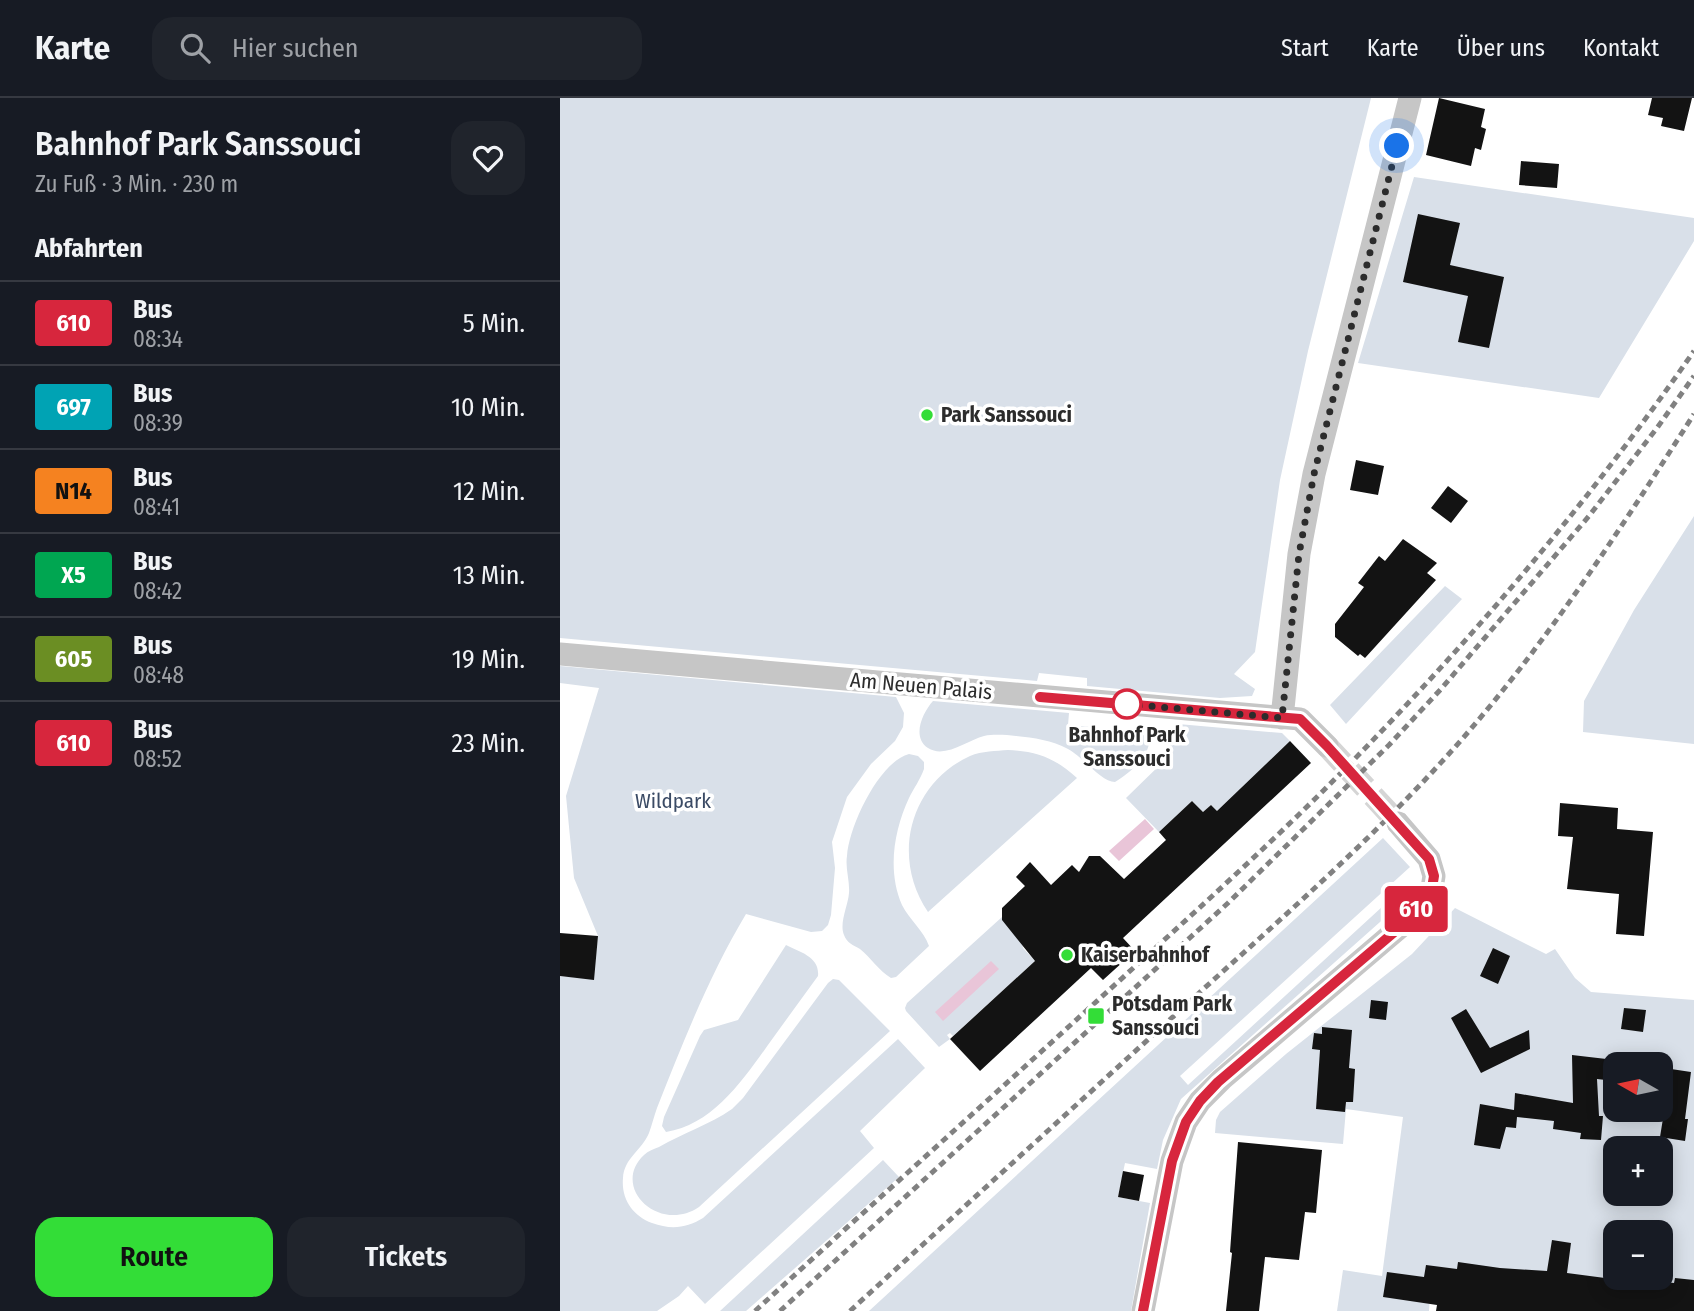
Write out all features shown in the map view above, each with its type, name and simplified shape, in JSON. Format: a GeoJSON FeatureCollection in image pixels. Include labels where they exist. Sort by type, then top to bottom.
{"type":"FeatureCollection","features":[{"type":"Feature","properties":{"kind":"street"},"geometry":{"type":"LineString","coordinates":[[1282,718],[1299,554],[1314,474],[1410,98]]}},
{"type":"Feature","properties":{"kind":"street","name":"Am Neuen Palais"},"geometry":{"type":"LineString","coordinates":[[560,654],[1300,719],[1327,746]]}},
{"type":"Feature","properties":{"kind":"street"},"geometry":{"type":"LineString","coordinates":[[1143,1311],[1172,1161],[1186,1122],[1200,1101],[1218,1082],[1399,928],[1431,894],[1434,876],[1429,859],[1398,823]]}},
{"type":"Feature","properties":{"kind":"green space","name":"Park Sanssouci"},"geometry":{"type":"Polygon","coordinates":[[[560,98],[1371,98],[1308,351],[1280,480],[1255,652],[1234,674],[1255,689],[1252,696],[1220,698],[1087,686],[1087,678],[1039,673],[1037,681],[560,638],[560,98]]]}},
{"type":"Feature","properties":{"kind":"green space"},"geometry":{"type":"Polygon","coordinates":[[[1414,177],[1694,218],[1694,241],[1599,398],[1358,363],[1414,177]]]}},
{"type":"Feature","properties":{"kind":"green space"},"geometry":{"type":"Polygon","coordinates":[[[1694,516],[1694,744],[1583,732],[1584,701],[1634,610],[1694,516]]]}},
{"type":"Feature","properties":{"kind":"green space"},"geometry":{"type":"Polygon","coordinates":[[[1445,586],[1462,599],[1346,724],[1330,705],[1445,586]]]}},
{"type":"Feature","properties":{"kind":"green space","name":"Wildpark"},"geometry":{"type":"Polygon","coordinates":[[[560,666],[896,697],[904,713],[903,727],[895,741],[871,764],[847,797],[832,842],[835,868],[828,925],[822,931],[811,932],[746,914],[698,1009],[649,1133],[626,1165],[623,1186],[626,1200],[639,1216],[659,1225],[679,1227],[697,1221],[898,1039],[925,1068],[860,1131],[874,1148],[705,1304],[688,1286],[679,1296],[657,1311],[560,1311],[560,976],[593,979],[598,936],[574,878],[566,796],[599,688],[560,683],[560,666]]]}},
{"type":"Feature","properties":{"kind":"green space"},"geometry":{"type":"Polygon","coordinates":[[[933,701],[1069,713],[1068,725],[1147,732],[1148,747],[1140,761],[1115,782],[1104,778],[1068,749],[1056,743],[1036,739],[988,735],[956,748],[935,751],[923,743],[919,731],[926,711],[933,701]]]}},
{"type":"Feature","properties":{"kind":"green space"},"geometry":{"type":"Polygon","coordinates":[[[1178,724],[1282,733],[1290,741],[1217,811],[1211,805],[1203,812],[1192,801],[1159,832],[1126,798],[1167,758],[1173,726],[1178,724]]]}},
{"type":"Feature","properties":{"kind":"green space"},"geometry":{"type":"Polygon","coordinates":[[[1008,750],[1045,757],[1077,778],[928,912],[910,869],[912,824],[920,803],[932,785],[949,769],[970,756],[1008,750]]]}},
{"type":"Feature","properties":{"kind":"green space"},"geometry":{"type":"Polygon","coordinates":[[[909,754],[918,756],[924,762],[924,769],[899,823],[894,851],[895,878],[902,905],[929,946],[896,977],[891,978],[844,935],[843,920],[849,893],[847,861],[853,829],[867,797],[887,769],[909,754]]]}},
{"type":"Feature","properties":{"kind":"green space"},"geometry":{"type":"Polygon","coordinates":[[[1383,838],[1410,867],[1180,1076],[1188,1085],[1407,884],[1410,892],[1407,898],[1181,1099],[1163,1140],[1157,1169],[1125,1163],[1118,1197],[1150,1203],[1131,1311],[869,1311],[1383,838]]]}},
{"type":"Feature","properties":{"kind":"green space"},"geometry":{"type":"Polygon","coordinates":[[[1455,908],[1546,954],[1555,949],[1575,978],[1591,992],[1694,1000],[1694,1311],[1431,1280],[1429,1311],[1337,1311],[1343,1270],[1382,1276],[1403,1117],[1346,1109],[1343,1144],[1215,1133],[1220,1112],[1286,1054],[1412,954],[1455,908]]]}},
{"type":"Feature","properties":{"kind":"green space"},"geometry":{"type":"Polygon","coordinates":[[[1002,917],[1035,961],[953,1036],[950,1033],[947,1035],[950,1039],[939,1047],[906,1011],[907,1003],[1002,917]]]}},
{"type":"Feature","properties":{"kind":"green space"},"geometry":{"type":"Polygon","coordinates":[[[786,945],[812,960],[816,964],[818,976],[728,1096],[700,1119],[666,1132],[662,1126],[664,1117],[700,1036],[704,1030],[738,1020],[786,945]]]}},
{"type":"Feature","properties":{"kind":"green space"},"geometry":{"type":"Polygon","coordinates":[[[833,979],[839,980],[890,1031],[699,1207],[684,1214],[669,1215],[655,1211],[644,1203],[636,1193],[633,1180],[635,1168],[644,1155],[732,1109],[833,979]]]}},
{"type":"Feature","properties":{"kind":"green space"},"geometry":{"type":"Polygon","coordinates":[[[883,1160],[899,1177],[746,1311],[720,1311],[883,1160]]]}},
{"type":"Feature","properties":{"kind":"shaded area"},"geometry":{"type":"Polygon","coordinates":[[[1145,819],[1154,829],[1119,861],[1109,851],[1145,819]]]}},
{"type":"Feature","properties":{"kind":"shaded area"},"geometry":{"type":"Polygon","coordinates":[[[991,961],[999,969],[943,1021],[935,1012],[991,961]]]}},
{"type":"Feature","properties":{"kind":"building"},"geometry":{"type":"Polygon","coordinates":[[[1439,98],[1485,109],[1481,127],[1486,129],[1481,150],[1475,148],[1471,166],[1426,155],[1439,98]]]}},
{"type":"Feature","properties":{"kind":"building"},"geometry":{"type":"Polygon","coordinates":[[[1652,98],[1692,98],[1684,131],[1661,126],[1663,118],[1648,115],[1652,98]]]}},
{"type":"Feature","properties":{"kind":"building"},"geometry":{"type":"Polygon","coordinates":[[[1521,161],[1559,164],[1557,188],[1519,185],[1521,161]]]}},
{"type":"Feature","properties":{"kind":"building"},"geometry":{"type":"Polygon","coordinates":[[[1418,214],[1460,223],[1450,265],[1504,277],[1489,348],[1458,342],[1468,296],[1403,282],[1418,214]]]}},
{"type":"Feature","properties":{"kind":"building"},"geometry":{"type":"Polygon","coordinates":[[[1356,460],[1384,466],[1378,495],[1350,490],[1356,460]]]}},
{"type":"Feature","properties":{"kind":"building"},"geometry":{"type":"Polygon","coordinates":[[[1448,486],[1468,501],[1451,523],[1431,508],[1448,486]]]}},
{"type":"Feature","properties":{"kind":"building"},"geometry":{"type":"Polygon","coordinates":[[[1403,539],[1437,563],[1427,573],[1436,580],[1365,658],[1360,654],[1358,656],[1335,637],[1335,624],[1364,587],[1358,583],[1379,556],[1385,561],[1403,539]]]}},
{"type":"Feature","properties":{"kind":"building","name":"Kaiserbahnhof"},"geometry":{"type":"Polygon","coordinates":[[[1290,741],[1311,763],[1123,938],[1135,951],[1103,980],[1091,968],[980,1071],[950,1039],[1035,961],[1002,920],[1002,908],[1025,886],[1016,877],[1030,862],[1051,885],[1072,865],[1079,872],[1089,856],[1100,856],[1124,879],[1166,840],[1159,832],[1192,801],[1203,812],[1211,805],[1217,811],[1290,741]]]}},
{"type":"Feature","properties":{"kind":"building"},"geometry":{"type":"Polygon","coordinates":[[[1560,803],[1618,808],[1617,829],[1653,832],[1644,936],[1616,934],[1619,894],[1567,889],[1573,837],[1558,836],[1560,803]]]}},
{"type":"Feature","properties":{"kind":"building"},"geometry":{"type":"Polygon","coordinates":[[[560,933],[598,936],[594,980],[560,976],[560,933]]]}},
{"type":"Feature","properties":{"kind":"building"},"geometry":{"type":"Polygon","coordinates":[[[1493,948],[1510,956],[1498,984],[1480,976],[1493,948]]]}},
{"type":"Feature","properties":{"kind":"building"},"geometry":{"type":"Polygon","coordinates":[[[1371,1000],[1388,1002],[1386,1020],[1369,1018],[1371,1000]]]}},
{"type":"Feature","properties":{"kind":"building"},"geometry":{"type":"Polygon","coordinates":[[[1624,1008],[1646,1010],[1643,1032],[1621,1029],[1624,1008]]]}},
{"type":"Feature","properties":{"kind":"building"},"geometry":{"type":"Polygon","coordinates":[[[1466,1009],[1490,1048],[1529,1030],[1530,1049],[1481,1073],[1451,1018],[1466,1009]]]}},
{"type":"Feature","properties":{"kind":"building"},"geometry":{"type":"Polygon","coordinates":[[[1322,1027],[1352,1030],[1349,1068],[1355,1069],[1353,1102],[1346,1102],[1345,1112],[1316,1109],[1320,1050],[1312,1049],[1314,1033],[1322,1034],[1322,1027]]]}},
{"type":"Feature","properties":{"kind":"building"},"geometry":{"type":"Polygon","coordinates":[[[1572,1055],[1603,1059],[1603,1080],[1597,1079],[1599,1116],[1603,1116],[1601,1140],[1580,1139],[1581,1133],[1553,1129],[1554,1121],[1517,1117],[1516,1128],[1506,1127],[1500,1149],[1474,1145],[1480,1104],[1514,1110],[1515,1093],[1573,1103],[1572,1055]]]}},
{"type":"Feature","properties":{"kind":"building"},"geometry":{"type":"Polygon","coordinates":[[[1673,1069],[1691,1072],[1685,1141],[1673,1139],[1673,1136],[1660,1136],[1662,1122],[1673,1122],[1673,1069]]]}},
{"type":"Feature","properties":{"kind":"building"},"geometry":{"type":"Polygon","coordinates":[[[1238,1142],[1322,1150],[1316,1213],[1305,1212],[1299,1260],[1265,1257],[1259,1311],[1226,1311],[1238,1142]]]}},
{"type":"Feature","properties":{"kind":"building"},"geometry":{"type":"Polygon","coordinates":[[[1123,1171],[1144,1175],[1139,1201],[1118,1197],[1123,1171]]]}},
{"type":"Feature","properties":{"kind":"building"},"geometry":{"type":"Polygon","coordinates":[[[1552,1240],[1571,1243],[1567,1273],[1603,1278],[1603,1290],[1673,1290],[1675,1278],[1694,1280],[1694,1311],[1436,1311],[1437,1305],[1383,1297],[1387,1272],[1424,1277],[1426,1265],[1457,1269],[1458,1262],[1547,1271],[1552,1240]]]}},
{"type":"Feature","properties":{"kind":"tunnel"},"geometry":{"type":"LineString","coordinates":[[1327,746],[1398,823]]}},
{"type":"Feature","properties":{"kind":"railway"},"geometry":{"type":"LineString","coordinates":[[755,1311],[1236,874],[1374,739],[1519,579],[1609,467],[1694,351]]}},
{"type":"Feature","properties":{"kind":"railway"},"geometry":{"type":"LineString","coordinates":[[780,1311],[1228,903],[1389,745],[1441,689],[1589,516],[1694,376]]}},
{"type":"Feature","properties":{"kind":"railway"},"geometry":{"type":"LineString","coordinates":[[850,1311],[1295,907],[1418,787],[1482,716],[1547,633],[1694,414]]}},
{"type":"Feature","properties":{"kind":"bus line","name":"610"},"geometry":{"type":"LineString","coordinates":[[1040,697],[1300,719],[1429,859],[1434,876],[1431,894],[1399,928],[1218,1082],[1200,1101],[1186,1122],[1172,1161],[1143,1311]]}},
{"type":"Feature","properties":{"kind":"place","name":"Park Sanssouci"},"geometry":{"type":"Point","coordinates":[927,415]}},
{"type":"Feature","properties":{"kind":"place","name":"Bahnhof Park Sanssouci"},"geometry":{"type":"Point","coordinates":[1127,704]}},
{"type":"Feature","properties":{"kind":"place","name":"Kaiserbahnhof"},"geometry":{"type":"Point","coordinates":[1067,955]}},
{"type":"Feature","properties":{"kind":"place","name":"Potsdam Park Sanssouci"},"geometry":{"type":"Point","coordinates":[1096,1016]}},
{"type":"Feature","properties":{"kind":"route"},"geometry":{"type":"LineString","coordinates":[[1127,704],[1282,718],[1299,554],[1314,474],[1397,146]]}}]}
